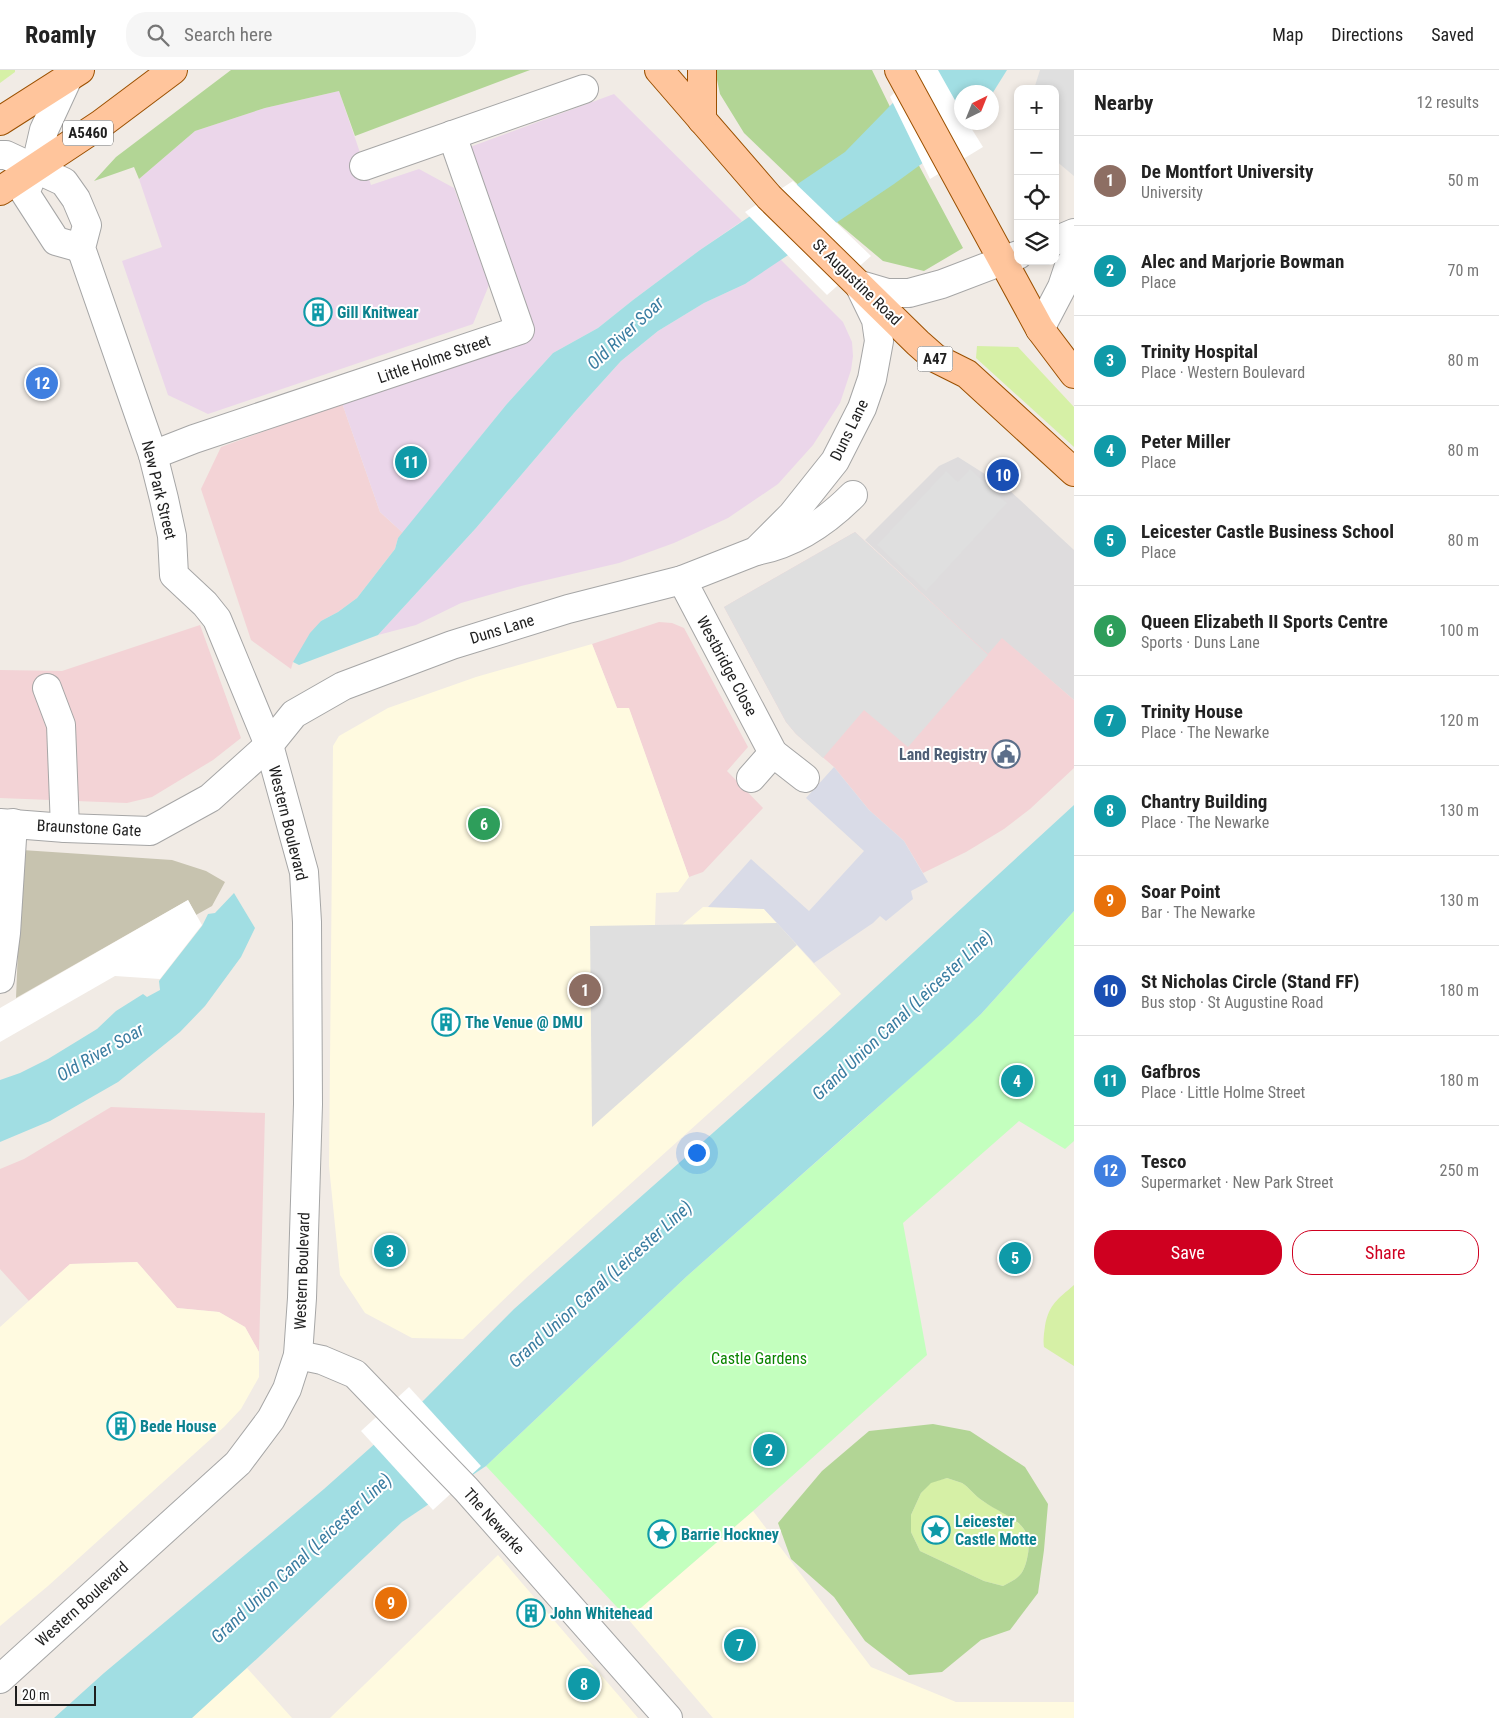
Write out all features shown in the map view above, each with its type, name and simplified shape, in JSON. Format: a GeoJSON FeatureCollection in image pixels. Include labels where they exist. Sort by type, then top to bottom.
{"type":"FeatureCollection","features":[{"type":"Feature","properties":{"kind":"main road","name":"A5460"},"geometry":{"type":"LineString","coordinates":[[0,191],[102,124],[173,70]]}},
{"type":"Feature","properties":{"kind":"main road","name":"St Augustine Road"},"geometry":{"type":"LineString","coordinates":[[659,70],[769,197],[935,358],[967,374],[1074,472]]}},
{"type":"Feature","properties":{"kind":"main road"},"geometry":{"type":"LineString","coordinates":[[702,70],[702,120]]}},
{"type":"Feature","properties":{"kind":"main road"},"geometry":{"type":"LineString","coordinates":[[0,121],[74,74]]}},
{"type":"Feature","properties":{"kind":"main road"},"geometry":{"type":"LineString","coordinates":[[902,76],[951,166],[1010,258],[1040,329],[1074,374]]}},
{"type":"Feature","properties":{"kind":"street"},"geometry":{"type":"LineString","coordinates":[[0,155],[6,155],[35,168],[64,182],[76,200],[87,225],[81,248],[56,241],[25,193],[35,168],[44,130],[74,74]]}},
{"type":"Feature","properties":{"kind":"street"},"geometry":{"type":"LineString","coordinates":[[364,166],[584,89]]}},
{"type":"Feature","properties":{"kind":"street","name":"Little Holme Street"},"geometry":{"type":"LineString","coordinates":[[153,455],[194,439],[520,330],[452,135]]}},
{"type":"Feature","properties":{"kind":"street"},"geometry":{"type":"LineString","coordinates":[[1059,239],[1074,233]]}},
{"type":"Feature","properties":{"kind":"street","name":"New Park Street"},"geometry":{"type":"LineString","coordinates":[[81,248],[153,455],[172,536],[174,576],[205,604],[217,619],[268,745]]}},
{"type":"Feature","properties":{"kind":"street"},"geometry":{"type":"LineString","coordinates":[[855,280],[887,293],[909,293],[942,284],[1010,258]]}},
{"type":"Feature","properties":{"kind":"street"},"geometry":{"type":"LineString","coordinates":[[1040,329],[1062,288],[1068,266],[1074,259]]}},
{"type":"Feature","properties":{"kind":"street","name":"Duns Lane"},"geometry":{"type":"LineString","coordinates":[[756,551],[792,515],[827,472],[862,408],[872,379],[879,341],[876,320],[855,280]]}},
{"type":"Feature","properties":{"kind":"street","name":"Duns Lane"},"geometry":{"type":"LineString","coordinates":[[268,745],[294,714],[344,686],[452,645],[568,610],[682,580],[756,551],[770,548],[800,536],[832,515],[853,495]]}},
{"type":"Feature","properties":{"kind":"street","name":"Westbridge Close"},"geometry":{"type":"LineString","coordinates":[[682,580],[773,752],[805,778]]}},
{"type":"Feature","properties":{"kind":"street"},"geometry":{"type":"LineString","coordinates":[[47,688],[61,725],[65,828]]}},
{"type":"Feature","properties":{"kind":"street","name":"Braunstone Gate"},"geometry":{"type":"LineString","coordinates":[[6,823],[65,828],[150,831],[210,798],[268,745]]}},
{"type":"Feature","properties":{"kind":"street","name":"Western Boulevard"},"geometry":{"type":"LineString","coordinates":[[0,1679],[238,1463],[271,1419],[288,1389],[298,1355],[302,1298],[308,1104],[307,922],[304,872],[268,745]]}},
{"type":"Feature","properties":{"kind":"street"},"geometry":{"type":"LineString","coordinates":[[750,778],[773,752]]}},
{"type":"Feature","properties":{"kind":"street"},"geometry":{"type":"LineString","coordinates":[[0,979],[6,933],[6,823]]}},
{"type":"Feature","properties":{"kind":"street","name":"The Newarke"},"geometry":{"type":"LineString","coordinates":[[298,1355],[322,1360],[355,1374],[466,1489],[668,1718]]}},
{"type":"Feature","properties":{"kind":"shaded area"},"geometry":{"type":"Polygon","coordinates":[[[1040,70],[1074,70],[1074,176],[1059,163],[1059,85],[1035,85],[1040,70]]]}},
{"type":"Feature","properties":{"kind":"shaded area"},"geometry":{"type":"Polygon","coordinates":[[[339,91],[371,185],[419,169],[454,188],[489,285],[473,324],[208,414],[168,395],[122,261],[162,247],[139,179],[195,131],[265,108],[339,91]]]}},
{"type":"Feature","properties":{"kind":"shaded area"},"geometry":{"type":"Polygon","coordinates":[[[614,94],[742,221],[700,250],[598,328],[553,353],[506,405],[403,533],[380,512],[342,403],[534,334],[470,147],[614,94]]]}},
{"type":"Feature","properties":{"kind":"shaded area"},"geometry":{"type":"Polygon","coordinates":[[[780,259],[843,322],[852,342],[853,356],[851,370],[840,403],[813,445],[778,484],[728,518],[674,543],[619,563],[521,586],[461,603],[416,625],[378,635],[476,528],[621,361],[658,331],[704,303],[745,284],[780,259]]]}},
{"type":"Feature","properties":{"kind":"shaded area"},"geometry":{"type":"Polygon","coordinates":[[[342,403],[380,512],[403,533],[398,538],[395,549],[357,598],[338,612],[321,621],[293,662],[291,669],[251,640],[201,489],[221,447],[342,403]]]}},
{"type":"Feature","properties":{"kind":"shaded area"},"geometry":{"type":"Polygon","coordinates":[[[958,457],[1007,488],[1074,550],[1074,700],[1002,639],[988,655],[865,540],[939,466],[958,457]]]}},
{"type":"Feature","properties":{"kind":"shaded area"},"geometry":{"type":"Polygon","coordinates":[[[970,469],[1007,503],[926,591],[877,545],[946,471],[958,482],[970,469]]]}},
{"type":"Feature","properties":{"kind":"shaded area"},"geometry":{"type":"Polygon","coordinates":[[[855,532],[988,654],[1002,638],[1074,700],[1074,768],[1030,809],[1004,829],[966,852],[923,873],[904,841],[869,810],[834,767],[796,734],[786,722],[724,607],[855,532]]]}},
{"type":"Feature","properties":{"kind":"shaded area"},"geometry":{"type":"Polygon","coordinates":[[[855,532],[988,655],[908,747],[864,710],[823,758],[796,734],[786,722],[724,607],[855,532]]]}},
{"type":"Feature","properties":{"kind":"shaded area"},"geometry":{"type":"Polygon","coordinates":[[[659,622],[672,623],[684,628],[748,747],[727,771],[763,808],[703,872],[689,877],[629,709],[617,708],[592,644],[659,622]]]}},
{"type":"Feature","properties":{"kind":"shaded area"},"geometry":{"type":"Polygon","coordinates":[[[200,625],[241,738],[213,760],[152,797],[127,803],[0,798],[0,670],[62,671],[200,625]]]}},
{"type":"Feature","properties":{"kind":"shaded area"},"geometry":{"type":"Polygon","coordinates":[[[592,644],[617,708],[629,708],[689,877],[678,892],[656,893],[655,926],[682,925],[703,907],[764,909],[841,994],[526,1278],[463,1339],[412,1338],[365,1313],[340,1275],[329,1166],[333,746],[339,736],[388,708],[476,677],[592,644]]]}},
{"type":"Feature","properties":{"kind":"shaded area"},"geometry":{"type":"Polygon","coordinates":[[[834,767],[869,810],[904,841],[928,882],[911,891],[913,899],[886,921],[880,916],[873,923],[814,963],[764,909],[708,907],[751,859],[809,911],[864,851],[806,798],[834,767]]]}},
{"type":"Feature","properties":{"kind":"shaded area"},"geometry":{"type":"Polygon","coordinates":[[[22,850],[172,860],[206,871],[225,882],[212,906],[196,915],[188,900],[16,998],[22,850]]]}},
{"type":"Feature","properties":{"kind":"shaded area"},"geometry":{"type":"Polygon","coordinates":[[[777,923],[797,945],[592,1127],[590,926],[777,923]]]}},
{"type":"Feature","properties":{"kind":"shaded area"},"geometry":{"type":"Polygon","coordinates":[[[111,1107],[265,1113],[259,1352],[245,1327],[219,1312],[177,1308],[137,1262],[70,1264],[29,1301],[0,1269],[0,1169],[24,1159],[111,1107]]]}},
{"type":"Feature","properties":{"kind":"shaded area"},"geometry":{"type":"Polygon","coordinates":[[[137,1262],[177,1308],[219,1312],[245,1327],[259,1352],[259,1377],[241,1409],[224,1427],[48,1586],[0,1626],[0,1327],[70,1264],[137,1262]]]}},
{"type":"Feature","properties":{"kind":"shaded area"},"geometry":{"type":"Polygon","coordinates":[[[753,1511],[871,1667],[956,1702],[1074,1702],[1074,1718],[713,1718],[628,1619],[753,1511]]]}},
{"type":"Feature","properties":{"kind":"shaded area"},"geometry":{"type":"Polygon","coordinates":[[[498,1555],[638,1718],[330,1718],[498,1555]]]}},
{"type":"Feature","properties":{"kind":"shaded area"},"geometry":{"type":"Polygon","coordinates":[[[247,1668],[292,1718],[191,1718],[247,1668]]]}},
{"type":"Feature","properties":{"kind":"green space"},"geometry":{"type":"Polygon","coordinates":[[[0,70],[15,70],[15,72],[0,83],[0,70]]]}},
{"type":"Feature","properties":{"kind":"green space"},"geometry":{"type":"Polygon","coordinates":[[[231,70],[530,70],[355,136],[339,91],[265,108],[195,131],[139,179],[134,167],[94,181],[116,157],[231,70]]]}},
{"type":"Feature","properties":{"kind":"green space"},"geometry":{"type":"Polygon","coordinates":[[[715,70],[872,70],[916,160],[963,248],[924,271],[883,261],[839,224],[744,133],[720,94],[715,70]]]}},
{"type":"Feature","properties":{"kind":"green space"},"geometry":{"type":"Polygon","coordinates":[[[977,346],[1018,347],[1074,407],[1074,447],[976,358],[977,346]]]}},
{"type":"Feature","properties":{"kind":"green space","name":"Castle Gardens"},"geometry":{"type":"Polygon","coordinates":[[[1074,911],[1074,1141],[1065,1149],[1019,1121],[903,1223],[927,1355],[753,1511],[628,1619],[486,1466],[686,1277],[981,1014],[1074,911]]]}},
{"type":"Feature","properties":{"kind":"green space"},"geometry":{"type":"Polygon","coordinates":[[[1074,1285],[1074,1366],[1044,1347],[1044,1341],[1045,1326],[1049,1312],[1059,1298],[1074,1285]]]}},
{"type":"Feature","properties":{"kind":"green space"},"geometry":{"type":"Polygon","coordinates":[[[933,1424],[970,1431],[1025,1467],[1048,1504],[1038,1593],[1010,1630],[981,1640],[942,1672],[909,1675],[865,1641],[834,1597],[791,1559],[778,1523],[822,1471],[869,1431],[933,1424]],[[947,1478],[931,1483],[921,1493],[911,1515],[911,1532],[920,1551],[984,1581],[1003,1586],[1013,1581],[1022,1573],[1027,1559],[1029,1546],[1024,1529],[1018,1522],[980,1499],[962,1483],[947,1478]]]}},
{"type":"Feature","properties":{"kind":"green space"},"geometry":{"type":"Polygon","coordinates":[[[947,1478],[962,1483],[980,1499],[1018,1522],[1024,1529],[1029,1547],[1024,1569],[1016,1578],[1003,1586],[984,1581],[920,1551],[911,1532],[911,1515],[921,1493],[931,1482],[947,1478]]]}},
{"type":"Feature","properties":{"kind":"water","name":"Old River Soar"},"geometry":{"type":"Polygon","coordinates":[[[925,70],[1007,70],[998,85],[954,85],[954,130],[968,130],[894,184],[745,284],[704,303],[658,331],[621,361],[476,528],[378,635],[299,665],[293,662],[310,633],[321,621],[338,612],[357,598],[395,549],[398,538],[506,405],[553,353],[598,328],[700,250],[845,152],[925,70]]]}},
{"type":"Feature","properties":{"kind":"water","name":"Grand Union Canal (Leicester Line)"},"geometry":{"type":"Polygon","coordinates":[[[1074,805],[1074,911],[981,1014],[686,1277],[486,1466],[402,1522],[192,1718],[54,1718],[104,1673],[324,1489],[424,1400],[514,1309],[828,1031],[1074,805]]]}},
{"type":"Feature","properties":{"kind":"water","name":"Old River Soar"},"geometry":{"type":"Polygon","coordinates":[[[234,893],[255,928],[241,957],[205,1006],[180,1032],[118,1082],[50,1121],[0,1142],[0,1080],[20,1073],[48,1059],[97,1029],[116,1011],[143,994],[147,997],[160,990],[159,981],[202,926],[208,914],[215,913],[234,893]]]}},
{"type":"Feature","properties":{"kind":"pier"},"geometry":{"type":"Polygon","coordinates":[[[917,70],[938,70],[954,99],[954,130],[972,130],[983,147],[930,179],[890,97],[917,70]]]}},
{"type":"Feature","properties":{"kind":"pier"},"geometry":{"type":"Polygon","coordinates":[[[793,181],[871,256],[827,295],[745,212],[793,181]]]}},
{"type":"Feature","properties":{"kind":"pier"},"geometry":{"type":"Polygon","coordinates":[[[188,900],[202,925],[160,979],[115,976],[0,1042],[0,1008],[188,900]]]}},
{"type":"Feature","properties":{"kind":"pier"},"geometry":{"type":"Polygon","coordinates":[[[409,1387],[481,1466],[433,1510],[361,1431],[409,1387]]]}},
{"type":"Feature","properties":{"kind":"place","name":"Gill Knitwear"},"geometry":{"type":"Point","coordinates":[318,312]}},
{"type":"Feature","properties":{"kind":"place","name":"Tesco"},"geometry":{"type":"Point","coordinates":[42,383]}},
{"type":"Feature","properties":{"kind":"place","name":"Gafbros"},"geometry":{"type":"Point","coordinates":[411,462]}},
{"type":"Feature","properties":{"kind":"place","name":"St Nicholas Circle (Stand FF)"},"geometry":{"type":"Point","coordinates":[1003,475]}},
{"type":"Feature","properties":{"kind":"place","name":"Land Registry"},"geometry":{"type":"Point","coordinates":[1006,754]}},
{"type":"Feature","properties":{"kind":"place","name":"Queen Elizabeth II Sports Centre"},"geometry":{"type":"Point","coordinates":[484,824]}},
{"type":"Feature","properties":{"kind":"place","name":"De Montfort University"},"geometry":{"type":"Point","coordinates":[585,990]}},
{"type":"Feature","properties":{"kind":"place","name":"The Venue @ DMU"},"geometry":{"type":"Point","coordinates":[446,1022]}},
{"type":"Feature","properties":{"kind":"place","name":"Peter Miller"},"geometry":{"type":"Point","coordinates":[1017,1081]}},
{"type":"Feature","properties":{"kind":"place","name":"Trinity Hospital"},"geometry":{"type":"Point","coordinates":[390,1251]}},
{"type":"Feature","properties":{"kind":"place","name":"Leicester Castle Business School"},"geometry":{"type":"Point","coordinates":[1015,1258]}},
{"type":"Feature","properties":{"kind":"place","name":"Bede House"},"geometry":{"type":"Point","coordinates":[121,1426]}},
{"type":"Feature","properties":{"kind":"place","name":"Alec and Marjorie Bowman"},"geometry":{"type":"Point","coordinates":[769,1450]}},
{"type":"Feature","properties":{"kind":"place","name":"Leicester Castle Motte"},"geometry":{"type":"Point","coordinates":[936,1530]}},
{"type":"Feature","properties":{"kind":"place","name":"Barrie Hockney"},"geometry":{"type":"Point","coordinates":[662,1534]}},
{"type":"Feature","properties":{"kind":"place","name":"Soar Point"},"geometry":{"type":"Point","coordinates":[391,1603]}},
{"type":"Feature","properties":{"kind":"place","name":"John Whitehead"},"geometry":{"type":"Point","coordinates":[531,1613]}},
{"type":"Feature","properties":{"kind":"place","name":"Trinity House"},"geometry":{"type":"Point","coordinates":[740,1645]}},
{"type":"Feature","properties":{"kind":"place","name":"Chantry Building"},"geometry":{"type":"Point","coordinates":[584,1684]}}]}
